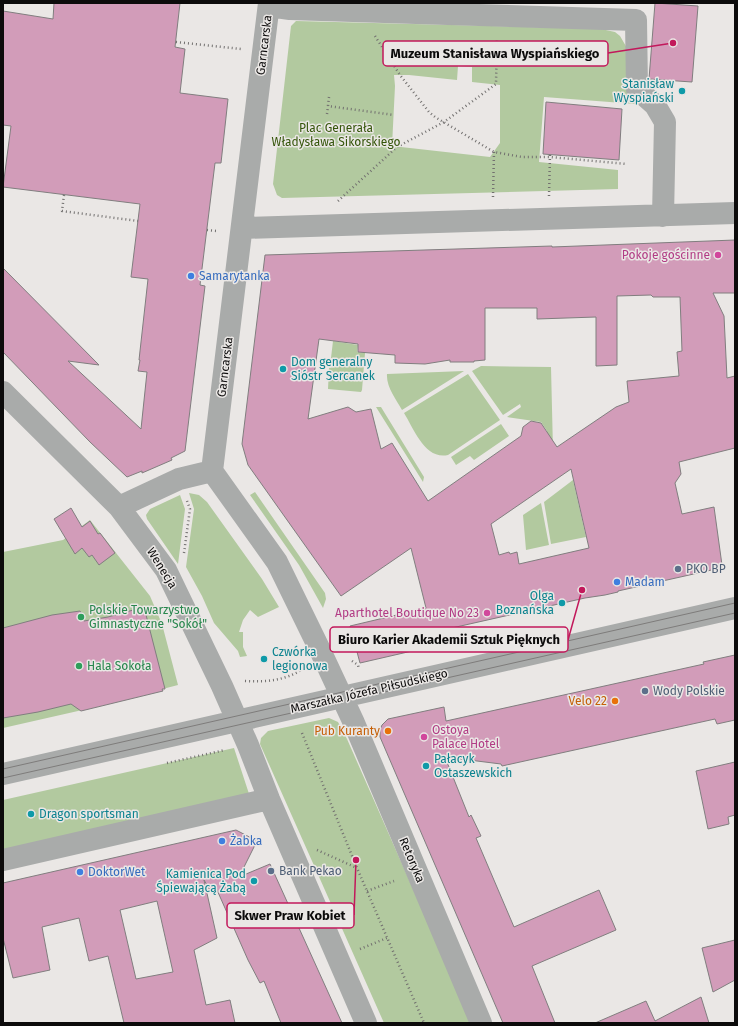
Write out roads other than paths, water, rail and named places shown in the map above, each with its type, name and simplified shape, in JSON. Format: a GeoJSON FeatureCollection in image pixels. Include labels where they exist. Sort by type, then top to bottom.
{"type":"FeatureCollection","features":[{"type":"Feature","properties":{"kind":"street"},"geometry":{"type":"LineString","coordinates":[[269,4],[290,9],[636,20],[637,89],[655,105],[665,122],[663,216]]}},
{"type":"Feature","properties":{"kind":"street","name":"Garncarska"},"geometry":{"type":"LineString","coordinates":[[212,471],[243,228],[269,4]]}},
{"type":"Feature","properties":{"kind":"street"},"geometry":{"type":"LineString","coordinates":[[243,228],[735,213]]}},
{"type":"Feature","properties":{"kind":"street","name":"Wenecja"},"geometry":{"type":"LineString","coordinates":[[3,392],[119,507],[166,570],[209,656],[237,721]]}},
{"type":"Feature","properties":{"kind":"street"},"geometry":{"type":"LineString","coordinates":[[119,507],[179,479],[212,471],[277,562],[341,697]]}},
{"type":"Feature","properties":{"kind":"street","name":"Marszałka Józefa Piłsudskiego"},"geometry":{"type":"LineString","coordinates":[[3,774],[735,608]]}},
{"type":"Feature","properties":{"kind":"street","name":"Retoryka"},"geometry":{"type":"LineString","coordinates":[[341,697],[354,723],[481,1023]]}},
{"type":"Feature","properties":{"kind":"street"},"geometry":{"type":"LineString","coordinates":[[237,721],[269,799],[366,1023]]}},
{"type":"Feature","properties":{"kind":"street"},"geometry":{"type":"LineString","coordinates":[[3,860],[269,799]]}},
{"type":"Feature","properties":{"kind":"tram line"},"geometry":{"type":"LineString","coordinates":[[3,769],[735,603]]}},
{"type":"Feature","properties":{"kind":"tram line"},"geometry":{"type":"LineString","coordinates":[[3,778],[735,613]]}},
{"type":"Feature","properties":{"kind":"place","name":"Muzeum Stanisława Wyspiańskiego"},"geometry":{"type":"Point","coordinates":[673,43]}},
{"type":"Feature","properties":{"kind":"place","name":"Stanisław Wyspiański"},"geometry":{"type":"Point","coordinates":[682,91]}},
{"type":"Feature","properties":{"kind":"place","name":"Pokoje gościnne"},"geometry":{"type":"Point","coordinates":[718,255]}},
{"type":"Feature","properties":{"kind":"place","name":"Samarytanka"},"geometry":{"type":"Point","coordinates":[191,276]}},
{"type":"Feature","properties":{"kind":"place","name":"Dom generalny Sióstr Sercanek"},"geometry":{"type":"Point","coordinates":[283,369]}},
{"type":"Feature","properties":{"kind":"place","name":"PKO BP"},"geometry":{"type":"Point","coordinates":[678,569]}},
{"type":"Feature","properties":{"kind":"place","name":"Madam"},"geometry":{"type":"Point","coordinates":[617,582]}},
{"type":"Feature","properties":{"kind":"place","name":"Biuro Karier Akademii Sztuk Pięknych"},"geometry":{"type":"Point","coordinates":[582,590]}},
{"type":"Feature","properties":{"kind":"place","name":"Olga Boznańska"},"geometry":{"type":"Point","coordinates":[562,603]}},
{"type":"Feature","properties":{"kind":"place","name":"Aparthotel Boutique No 23"},"geometry":{"type":"Point","coordinates":[487,613]}},
{"type":"Feature","properties":{"kind":"place","name":"Polskie Towarzystwo Gimnastyczne \"Sokół\""},"geometry":{"type":"Point","coordinates":[81,617]}},
{"type":"Feature","properties":{"kind":"place","name":"Czwórka legionowa"},"geometry":{"type":"Point","coordinates":[264,659]}},
{"type":"Feature","properties":{"kind":"place","name":"Hala Sokoła"},"geometry":{"type":"Point","coordinates":[79,666]}},
{"type":"Feature","properties":{"kind":"place","name":"Wody Polskie"},"geometry":{"type":"Point","coordinates":[645,691]}},
{"type":"Feature","properties":{"kind":"place","name":"Velo 22"},"geometry":{"type":"Point","coordinates":[615,701]}},
{"type":"Feature","properties":{"kind":"place","name":"Pub Kuranty"},"geometry":{"type":"Point","coordinates":[388,731]}},
{"type":"Feature","properties":{"kind":"place","name":"Ostoya Palace Hotel"},"geometry":{"type":"Point","coordinates":[424,737]}},
{"type":"Feature","properties":{"kind":"place","name":"Pałacyk Ostaszewskich"},"geometry":{"type":"Point","coordinates":[426,766]}},
{"type":"Feature","properties":{"kind":"place","name":"Dragon sportsman"},"geometry":{"type":"Point","coordinates":[31,814]}},
{"type":"Feature","properties":{"kind":"place","name":"Żabka"},"geometry":{"type":"Point","coordinates":[222,841]}},
{"type":"Feature","properties":{"kind":"place","name":"Skwer Praw Kobiet"},"geometry":{"type":"Point","coordinates":[356,860]}},
{"type":"Feature","properties":{"kind":"place","name":"Bank Pekao"},"geometry":{"type":"Point","coordinates":[271,871]}},
{"type":"Feature","properties":{"kind":"place","name":"DoktorWet"},"geometry":{"type":"Point","coordinates":[80,872]}},
{"type":"Feature","properties":{"kind":"place","name":"Kamienica Pod Śpiewającą Żabą"},"geometry":{"type":"Point","coordinates":[254,881]}},
{"type":"Feature","properties":{"kind":"park label","name":"Plac Generała Władysława Sikorskiego"},"geometry":{"type":"Point","coordinates":[336,135]}}]}
